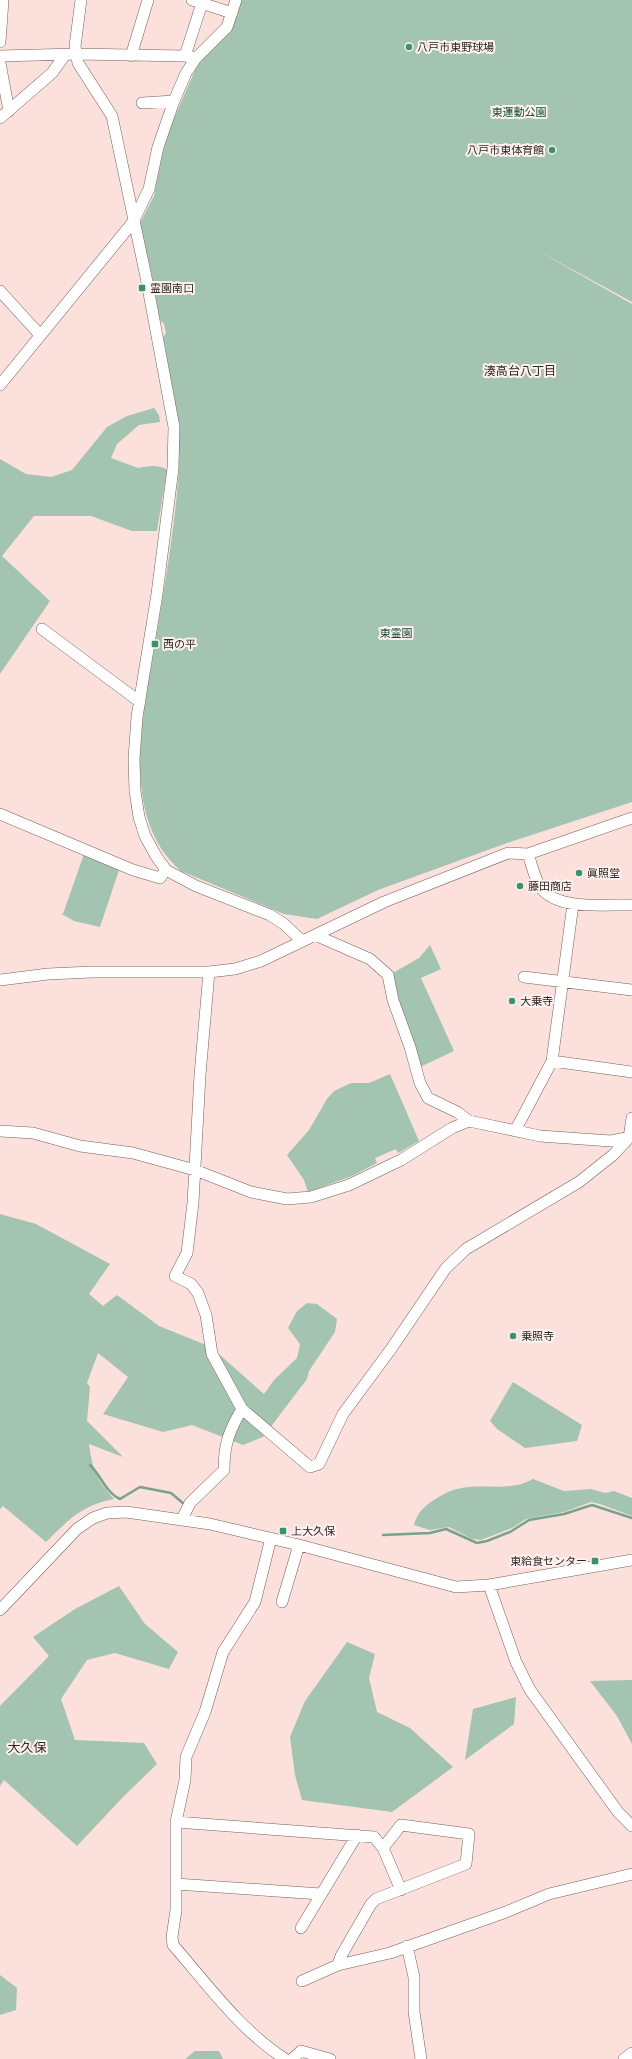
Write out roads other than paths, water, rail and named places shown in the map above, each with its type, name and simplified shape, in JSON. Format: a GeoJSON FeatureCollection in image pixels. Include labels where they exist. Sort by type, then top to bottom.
{"type":"FeatureCollection","features":[{"type":"Feature","properties":{"kind":"street"},"geometry":{"type":"LineString","coordinates":[[0,42],[3,0]]}},
{"type":"Feature","properties":{"kind":"street"},"geometry":{"type":"LineString","coordinates":[[4,115],[52,73],[70,55],[81,0]]}},
{"type":"Feature","properties":{"kind":"street"},"geometry":{"type":"LineString","coordinates":[[131,56],[148,0]]}},
{"type":"Feature","properties":{"kind":"street"},"geometry":{"type":"LineString","coordinates":[[0,386],[40,335],[134,222],[149,189],[158,147],[174,101],[186,73],[196,58],[227,27],[236,0]]}},
{"type":"Feature","properties":{"kind":"street"},"geometry":{"type":"LineString","coordinates":[[184,56],[199,1],[232,13]]}},
{"type":"Feature","properties":{"kind":"street"},"geometry":{"type":"LineString","coordinates":[[70,55],[78,62],[84,74],[112,116],[147,281],[174,427],[173,468],[157,594],[140,702],[134,759],[135,791],[139,817],[145,836],[166,870],[196,886],[270,915],[284,924],[302,941]]}},
{"type":"Feature","properties":{"kind":"street"},"geometry":{"type":"LineString","coordinates":[[0,56],[184,56],[196,58]]}},
{"type":"Feature","properties":{"kind":"street"},"geometry":{"type":"LineString","coordinates":[[0,63],[4,115]]}},
{"type":"Feature","properties":{"kind":"street"},"geometry":{"type":"LineString","coordinates":[[142,103],[174,101]]}},
{"type":"Feature","properties":{"kind":"street"},"geometry":{"type":"LineString","coordinates":[[0,291],[40,335]]}},
{"type":"Feature","properties":{"kind":"street"},"geometry":{"type":"LineString","coordinates":[[42,629],[140,702]]}},
{"type":"Feature","properties":{"kind":"street"},"geometry":{"type":"LineString","coordinates":[[0,814],[133,870],[160,878],[166,870]]}},
{"type":"Feature","properties":{"kind":"street"},"geometry":{"type":"LineString","coordinates":[[0,980],[48,974],[92,972],[209,972],[235,969],[261,961],[384,902],[508,853],[528,854],[632,818]]}},
{"type":"Feature","properties":{"kind":"street"},"geometry":{"type":"LineString","coordinates":[[528,854],[541,888],[549,896],[560,902],[573,904],[632,905]]}},
{"type":"Feature","properties":{"kind":"street"},"geometry":{"type":"LineString","coordinates":[[514,1131],[552,1061],[573,904]]}},
{"type":"Feature","properties":{"kind":"street"},"geometry":{"type":"LineString","coordinates":[[315,935],[370,959],[388,975],[393,1000],[410,1047],[420,1084],[428,1098],[457,1112],[469,1121],[514,1131],[540,1136],[587,1140],[611,1141],[630,1137]]}},
{"type":"Feature","properties":{"kind":"street"},"geometry":{"type":"LineString","coordinates":[[209,972],[194,1170],[193,1203],[187,1253],[175,1276],[191,1284],[198,1293],[206,1316],[212,1354],[242,1409],[310,1466],[319,1464],[342,1414],[391,1348],[446,1268],[457,1256],[579,1182],[613,1155],[630,1137],[632,1118]]}},
{"type":"Feature","properties":{"kind":"street"},"geometry":{"type":"LineString","coordinates":[[524,977],[632,990]]}},
{"type":"Feature","properties":{"kind":"street"},"geometry":{"type":"LineString","coordinates":[[552,1061],[632,1072]]}},
{"type":"Feature","properties":{"kind":"street"},"geometry":{"type":"LineString","coordinates":[[0,1131],[47,1136],[80,1146],[133,1153],[194,1170],[251,1192],[287,1199],[311,1197],[349,1185],[382,1170],[452,1128],[469,1121]]}},
{"type":"Feature","properties":{"kind":"street"},"geometry":{"type":"LineString","coordinates":[[182,1519],[190,1502],[224,1470],[224,1451],[228,1435],[242,1409]]}},
{"type":"Feature","properties":{"kind":"street"},"geometry":{"type":"LineString","coordinates":[[0,1610],[59,1545],[77,1529],[93,1518],[107,1514],[126,1512],[182,1519],[271,1538],[456,1587],[489,1585],[632,1560]]}},
{"type":"Feature","properties":{"kind":"street"},"geometry":{"type":"LineString","coordinates":[[271,1538],[255,1602],[223,1652],[205,1712],[186,1757],[184,1785],[176,1822],[176,1910],[172,1937],[173,1945],[233,2016],[269,2049],[285,2059]]}},
{"type":"Feature","properties":{"kind":"street"},"geometry":{"type":"LineString","coordinates":[[282,1602],[299,1545]]}},
{"type":"Feature","properties":{"kind":"street"},"geometry":{"type":"LineString","coordinates":[[489,1585],[516,1662],[530,1690],[618,1812],[632,1826]]}},
{"type":"Feature","properties":{"kind":"street"},"geometry":{"type":"LineString","coordinates":[[176,1822],[374,1837],[383,1848],[400,1890]]}},
{"type":"Feature","properties":{"kind":"street"},"geometry":{"type":"LineString","coordinates":[[338,1965],[341,1956],[371,1904],[376,1899],[466,1864],[469,1834],[401,1825],[383,1848]]}},
{"type":"Feature","properties":{"kind":"street"},"geometry":{"type":"LineString","coordinates":[[301,1928],[357,1835]]}},
{"type":"Feature","properties":{"kind":"street"},"geometry":{"type":"LineString","coordinates":[[302,1981],[338,1965],[390,1953],[506,1912],[549,1894],[632,1874]]}},
{"type":"Feature","properties":{"kind":"street"},"geometry":{"type":"LineString","coordinates":[[176,1884],[321,1894]]}},
{"type":"Feature","properties":{"kind":"street"},"geometry":{"type":"LineString","coordinates":[[407,1946],[414,1977],[414,2012],[421,2059]]}},
{"type":"Feature","properties":{"kind":"street"},"geometry":{"type":"LineString","coordinates":[[292,2059],[301,2051],[330,2059]]}},
{"type":"Feature","properties":{"kind":"street"},"geometry":{"type":"LineString","coordinates":[[624,2059],[632,2053]]}},
{"type":"Feature","properties":{"kind":"waterway"},"geometry":{"type":"LineString","coordinates":[[90,1465],[107,1488],[120,1499],[140,1487],[171,1493],[184,1504]]}},
{"type":"Feature","properties":{"kind":"waterway"},"geometry":{"type":"LineString","coordinates":[[383,1535],[430,1533],[446,1529],[477,1543],[487,1541],[510,1532],[529,1520],[564,1514],[592,1505],[632,1518]]}},
{"type":"Feature","properties":{"kind":"place","name":"八戸市東野球場"},"geometry":{"type":"Point","coordinates":[409,47]}},
{"type":"Feature","properties":{"kind":"place","name":"八戸市東体育館"},"geometry":{"type":"Point","coordinates":[552,150]}},
{"type":"Feature","properties":{"kind":"place","name":"霊園南口"},"geometry":{"type":"Point","coordinates":[142,288]}},
{"type":"Feature","properties":{"kind":"place","name":"西の平"},"geometry":{"type":"Point","coordinates":[155,644]}},
{"type":"Feature","properties":{"kind":"place","name":"眞照堂"},"geometry":{"type":"Point","coordinates":[579,873]}},
{"type":"Feature","properties":{"kind":"place","name":"藤田商店"},"geometry":{"type":"Point","coordinates":[520,886]}},
{"type":"Feature","properties":{"kind":"place","name":"大乗寺"},"geometry":{"type":"Point","coordinates":[512,1001]}},
{"type":"Feature","properties":{"kind":"place","name":"乗照寺"},"geometry":{"type":"Point","coordinates":[513,1336]}},
{"type":"Feature","properties":{"kind":"place","name":"上大久保"},"geometry":{"type":"Point","coordinates":[283,1531]}},
{"type":"Feature","properties":{"kind":"place","name":"東給食センター"},"geometry":{"type":"Point","coordinates":[595,1561]}},
{"type":"Feature","properties":{"kind":"district","name":"湊高台八丁目"},"geometry":{"type":"Point","coordinates":[520,370]}},
{"type":"Feature","properties":{"kind":"district","name":"大久保"},"geometry":{"type":"Point","coordinates":[27,1747]}},
{"type":"Feature","properties":{"kind":"park label","name":"東運動公園"},"geometry":{"type":"Point","coordinates":[519,112]}},
{"type":"Feature","properties":{"kind":"park label","name":"東霊園"},"geometry":{"type":"Point","coordinates":[396,633]}}]}
